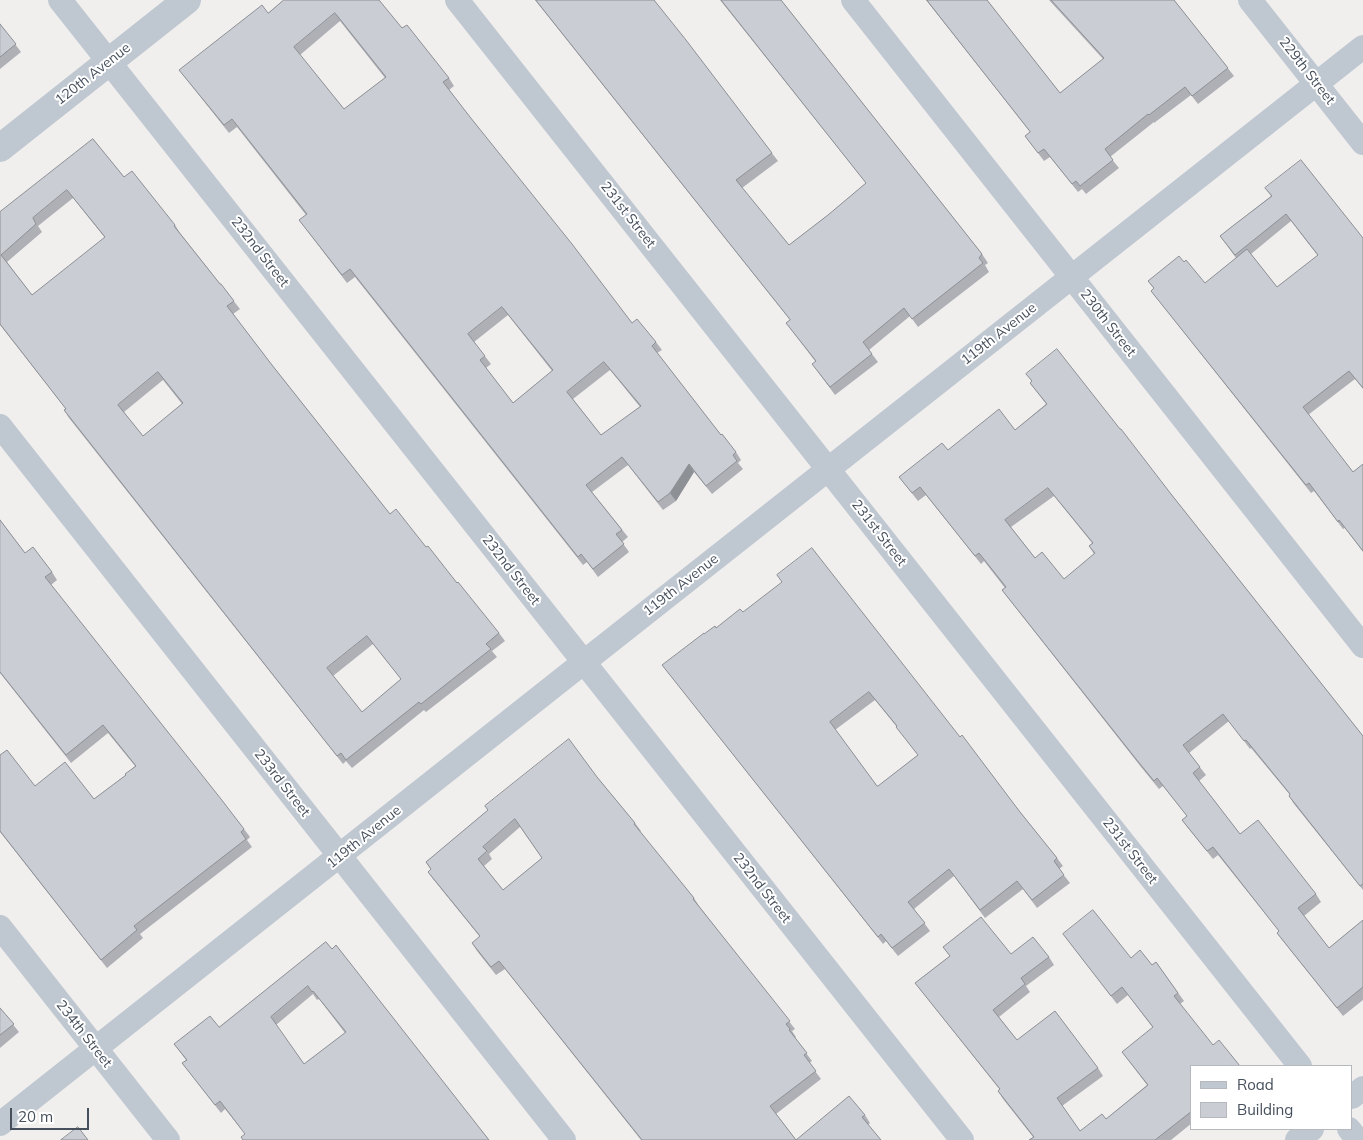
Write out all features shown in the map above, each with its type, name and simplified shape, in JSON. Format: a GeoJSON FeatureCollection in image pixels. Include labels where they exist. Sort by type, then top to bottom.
{"type":"FeatureCollection","features":[{"type":"Feature","properties":{"kind":"street","name":"232nd Street"},"geometry":{"type":"LineString","coordinates":[[60,0],[962,1140]]}},
{"type":"Feature","properties":{"kind":"street","name":"120th Avenue"},"geometry":{"type":"LineString","coordinates":[[0,148],[187,0]]}},
{"type":"Feature","properties":{"kind":"street","name":"231st Street"},"geometry":{"type":"LineString","coordinates":[[458,0],[1299,1065]]}},
{"type":"Feature","properties":{"kind":"street","name":"230th Street"},"geometry":{"type":"LineString","coordinates":[[853,0],[1363,646]]}},
{"type":"Feature","properties":{"kind":"street","name":"229th Street"},"geometry":{"type":"LineString","coordinates":[[1250,0],[1363,143]]}},
{"type":"Feature","properties":{"kind":"street","name":"119th Avenue"},"geometry":{"type":"LineString","coordinates":[[0,1124],[1363,47]]}},
{"type":"Feature","properties":{"kind":"street","name":"233rd Street"},"geometry":{"type":"LineString","coordinates":[[0,426],[564,1140]]}},
{"type":"Feature","properties":{"kind":"street","name":"234th Street"},"geometry":{"type":"LineString","coordinates":[[0,927],[168,1140]]}},
{"type":"Feature","properties":{"kind":"street"},"geometry":{"type":"LineString","coordinates":[[1353,1096],[1363,1088]]}},
{"type":"Feature","properties":{"kind":"street"},"geometry":{"type":"LineString","coordinates":[[1297,1140],[1311,1130]]}},
{"type":"Feature","properties":{"kind":"street"},"geometry":{"type":"LineString","coordinates":[[1350,1130],[1358,1140]]}},
{"type":"Feature","properties":{"kind":"building"},"geometry":{"type":"Polygon","coordinates":[[[284,0],[379,0],[402,28],[407,25],[449,78],[443,82],[470,117],[572,244],[632,323],[637,319],[656,342],[652,346],[736,452],[733,455],[737,461],[706,486],[689,464],[670,493],[658,502],[622,457],[586,485],[622,530],[616,534],[624,544],[593,569],[581,554],[578,557],[350,269],[342,275],[299,220],[307,214],[232,119],[224,125],[179,70],[262,5],[268,13],[284,0]],[[335,13],[294,47],[344,109],[386,77],[335,13]],[[502,307],[468,334],[485,356],[480,360],[513,403],[553,370],[502,307]],[[604,362],[567,392],[601,435],[641,406],[604,362]]]}},
{"type":"Feature","properties":{"kind":"building"},"geometry":{"type":"Polygon","coordinates":[[[536,0],[654,0],[772,153],[736,180],[789,245],[866,183],[721,0],[781,0],[982,254],[979,258],[983,263],[912,319],[904,308],[863,342],[872,354],[830,387],[812,364],[816,361],[786,323],[790,320],[536,0]]]}},
{"type":"Feature","properties":{"kind":"building"},"geometry":{"type":"Polygon","coordinates":[[[927,0],[987,0],[1060,93],[1104,58],[1051,0],[1174,0],[1228,68],[1192,96],[1185,87],[1148,114],[1105,149],[1113,160],[1080,186],[1076,181],[1072,184],[1044,149],[1038,153],[1025,136],[1030,132],[927,0]]]}},
{"type":"Feature","properties":{"kind":"building"},"geometry":{"type":"Polygon","coordinates":[[[0,24],[16,44],[0,57],[0,24]]]}},
{"type":"Feature","properties":{"kind":"building"},"geometry":{"type":"Polygon","coordinates":[[[93,139],[124,177],[132,171],[234,301],[227,306],[390,514],[396,509],[499,633],[486,644],[491,649],[421,704],[419,702],[346,760],[341,753],[337,756],[64,410],[66,409],[0,324],[0,212],[93,139]],[[67,190],[33,218],[36,224],[1,255],[32,295],[105,237],[67,190]],[[158,372],[118,405],[143,436],[183,403],[158,372]],[[367,636],[327,668],[362,712],[401,679],[367,636]]]}},
{"type":"Feature","properties":{"kind":"building"},"geometry":{"type":"Polygon","coordinates":[[[1301,160],[1363,238],[1363,388],[1349,371],[1303,407],[1353,472],[1363,464],[1363,551],[1339,520],[1338,522],[1309,483],[1306,485],[1151,291],[1154,288],[1148,281],[1179,256],[1184,262],[1186,260],[1205,283],[1247,249],[1277,287],[1318,255],[1286,214],[1235,255],[1220,236],[1272,196],[1265,188],[1301,160]]]}},
{"type":"Feature","properties":{"kind":"building"},"geometry":{"type":"Polygon","coordinates":[[[1057,349],[1363,736],[1363,884],[1360,886],[1289,796],[1290,794],[1223,714],[1183,745],[1200,767],[1193,773],[1240,834],[1258,820],[1316,894],[1298,908],[1329,948],[1363,920],[1363,987],[1337,1008],[1277,933],[1279,931],[1213,847],[1207,851],[1182,820],[1187,816],[1157,778],[1154,781],[1002,590],[1006,587],[979,553],[975,556],[920,487],[912,493],[899,477],[942,443],[948,450],[999,409],[1015,430],[1047,404],[1030,383],[1032,381],[1026,374],[1057,349]],[[1048,488],[1005,520],[1035,558],[1042,552],[1064,579],[1095,553],[1089,546],[1093,543],[1048,488]]]}},
{"type":"Feature","properties":{"kind":"building"},"geometry":{"type":"Polygon","coordinates":[[[0,520],[25,553],[33,547],[52,572],[45,577],[244,829],[241,832],[246,839],[134,926],[137,930],[101,960],[0,831],[0,755],[7,750],[35,786],[65,762],[94,799],[136,766],[103,725],[66,755],[0,672],[0,520]]]}},
{"type":"Feature","properties":{"kind":"building"},"geometry":{"type":"Polygon","coordinates":[[[812,548],[960,737],[962,735],[1057,858],[1054,861],[1064,875],[1032,900],[1017,881],[980,910],[949,869],[908,902],[925,923],[892,948],[881,934],[878,937],[662,665],[740,609],[743,612],[782,582],[777,575],[812,548]],[[869,692],[830,722],[877,786],[918,755],[869,692]]]}},
{"type":"Feature","properties":{"kind":"building"},"geometry":{"type":"Polygon","coordinates":[[[569,739],[790,1021],[786,1024],[789,1030],[807,1053],[804,1055],[816,1071],[770,1106],[796,1140],[642,1140],[499,961],[491,967],[472,943],[480,936],[428,872],[431,869],[426,862],[488,810],[485,806],[569,739]],[[515,819],[483,847],[487,851],[478,859],[503,890],[542,858],[515,819]]]}},
{"type":"Feature","properties":{"kind":"building"},"geometry":{"type":"Polygon","coordinates":[[[1093,910],[1131,958],[1140,950],[1152,965],[1156,962],[1178,993],[1174,996],[1213,1045],[1219,1040],[1239,1065],[1190,1065],[1190,1113],[1155,1140],[1029,1140],[1034,1137],[998,1091],[1000,1089],[915,983],[950,956],[943,947],[981,917],[1011,954],[1033,937],[1049,957],[1021,978],[1025,984],[993,1010],[1017,1040],[1055,1011],[1098,1068],[1057,1098],[1080,1131],[1102,1114],[1106,1119],[1148,1085],[1122,1052],[1153,1027],[1122,987],[1111,996],[1063,934],[1093,910]]]}},
{"type":"Feature","properties":{"kind":"building"},"geometry":{"type":"Polygon","coordinates":[[[326,942],[332,949],[336,945],[489,1140],[243,1140],[241,1137],[245,1134],[220,1101],[215,1105],[182,1063],[187,1060],[174,1044],[210,1016],[219,1027],[326,942]],[[308,986],[271,1017],[304,1064],[346,1032],[308,986]]]}},
{"type":"Feature","properties":{"kind":"building"},"geometry":{"type":"Polygon","coordinates":[[[0,1008],[14,1024],[0,1035],[0,1008]]]}},
{"type":"Feature","properties":{"kind":"building"},"geometry":{"type":"Polygon","coordinates":[[[849,1096],[865,1115],[862,1117],[881,1140],[796,1140],[849,1096]]]}},
{"type":"Feature","properties":{"kind":"building"},"geometry":{"type":"Polygon","coordinates":[[[78,1127],[88,1140],[61,1140],[78,1127]]]}}]}
